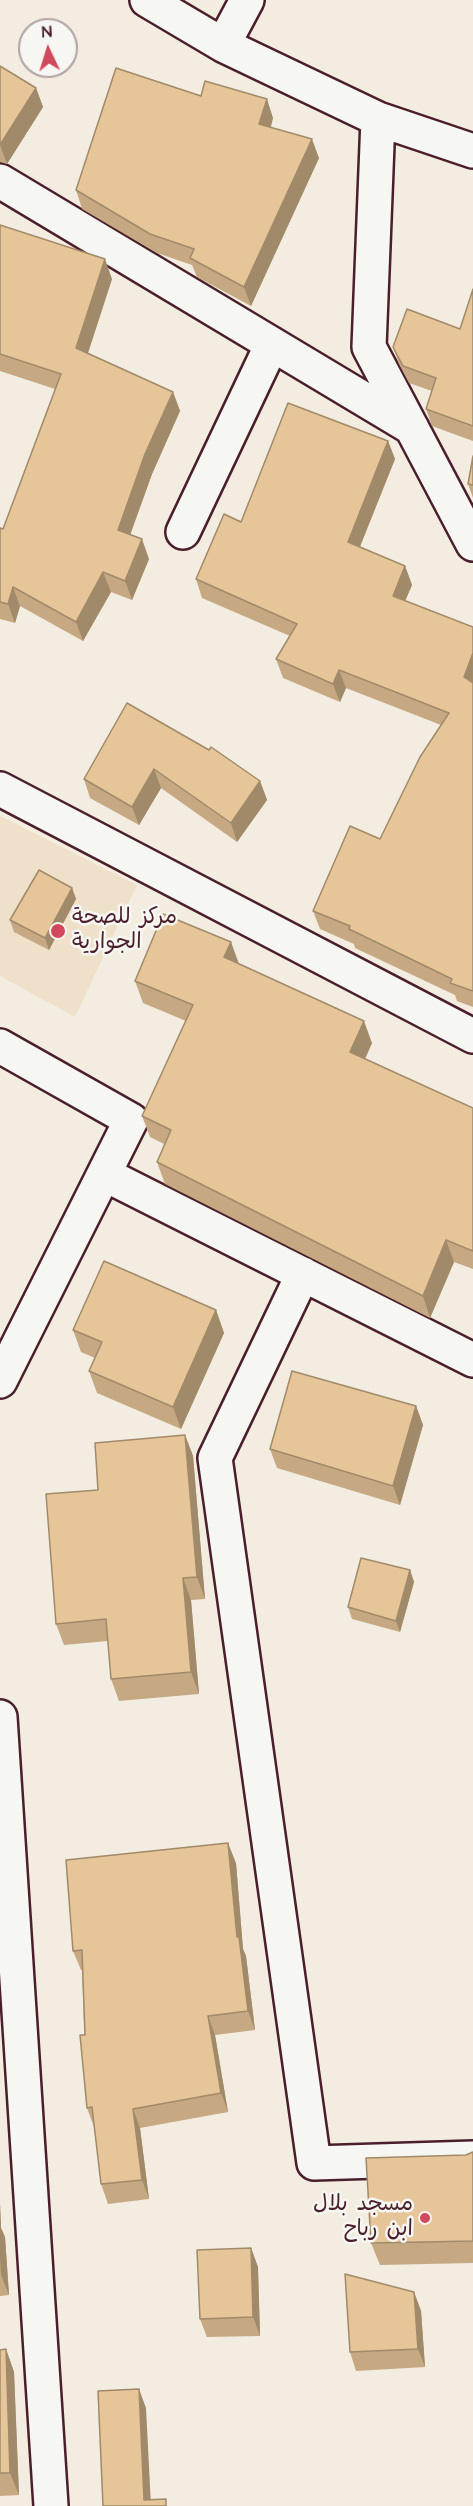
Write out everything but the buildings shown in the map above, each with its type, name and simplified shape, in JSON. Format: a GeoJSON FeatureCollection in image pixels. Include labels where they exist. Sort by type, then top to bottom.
{"type":"FeatureCollection","features":[{"type":"Feature","properties":{"kind":"street"},"geometry":{"type":"LineString","coordinates":[[147,0],[223,45],[378,119],[473,151]]}},
{"type":"Feature","properties":{"kind":"street"},"geometry":{"type":"LineString","coordinates":[[223,45],[247,0]]}},
{"type":"Feature","properties":{"kind":"street"},"geometry":{"type":"LineString","coordinates":[[378,119],[369,347],[473,544]]}},
{"type":"Feature","properties":{"kind":"street"},"geometry":{"type":"LineString","coordinates":[[0,181],[412,428]]}},
{"type":"Feature","properties":{"kind":"street"},"geometry":{"type":"LineString","coordinates":[[183,532],[272,344]]}},
{"type":"Feature","properties":{"kind":"street"},"geometry":{"type":"LineString","coordinates":[[0,789],[473,1036]]}},
{"type":"Feature","properties":{"kind":"street"},"geometry":{"type":"LineString","coordinates":[[0,1046],[131,1120],[0,1381]]}},
{"type":"Feature","properties":{"kind":"street"},"geometry":{"type":"LineString","coordinates":[[104,1174],[473,1360]]}},
{"type":"Feature","properties":{"kind":"street"},"geometry":{"type":"LineString","coordinates":[[303,1274],[215,1458],[314,2163],[473,2158]]}},
{"type":"Feature","properties":{"kind":"street"},"geometry":{"type":"LineString","coordinates":[[0,1717],[51,2506]]}},
{"type":"Feature","properties":{"kind":"shaded area","name":"مركز للصحة الجوارية"},"geometry":{"type":"Polygon","coordinates":[[[0,816],[137,885],[75,1017],[0,976],[0,816]]]}},
{"type":"Feature","properties":{"kind":"place","name":"مركز للصحة الجوارية"},"geometry":{"type":"Point","coordinates":[58,931]}},
{"type":"Feature","properties":{"kind":"place","name":"مسجد بلال ابن رباح"},"geometry":{"type":"Point","coordinates":[425,2218]}}]}
